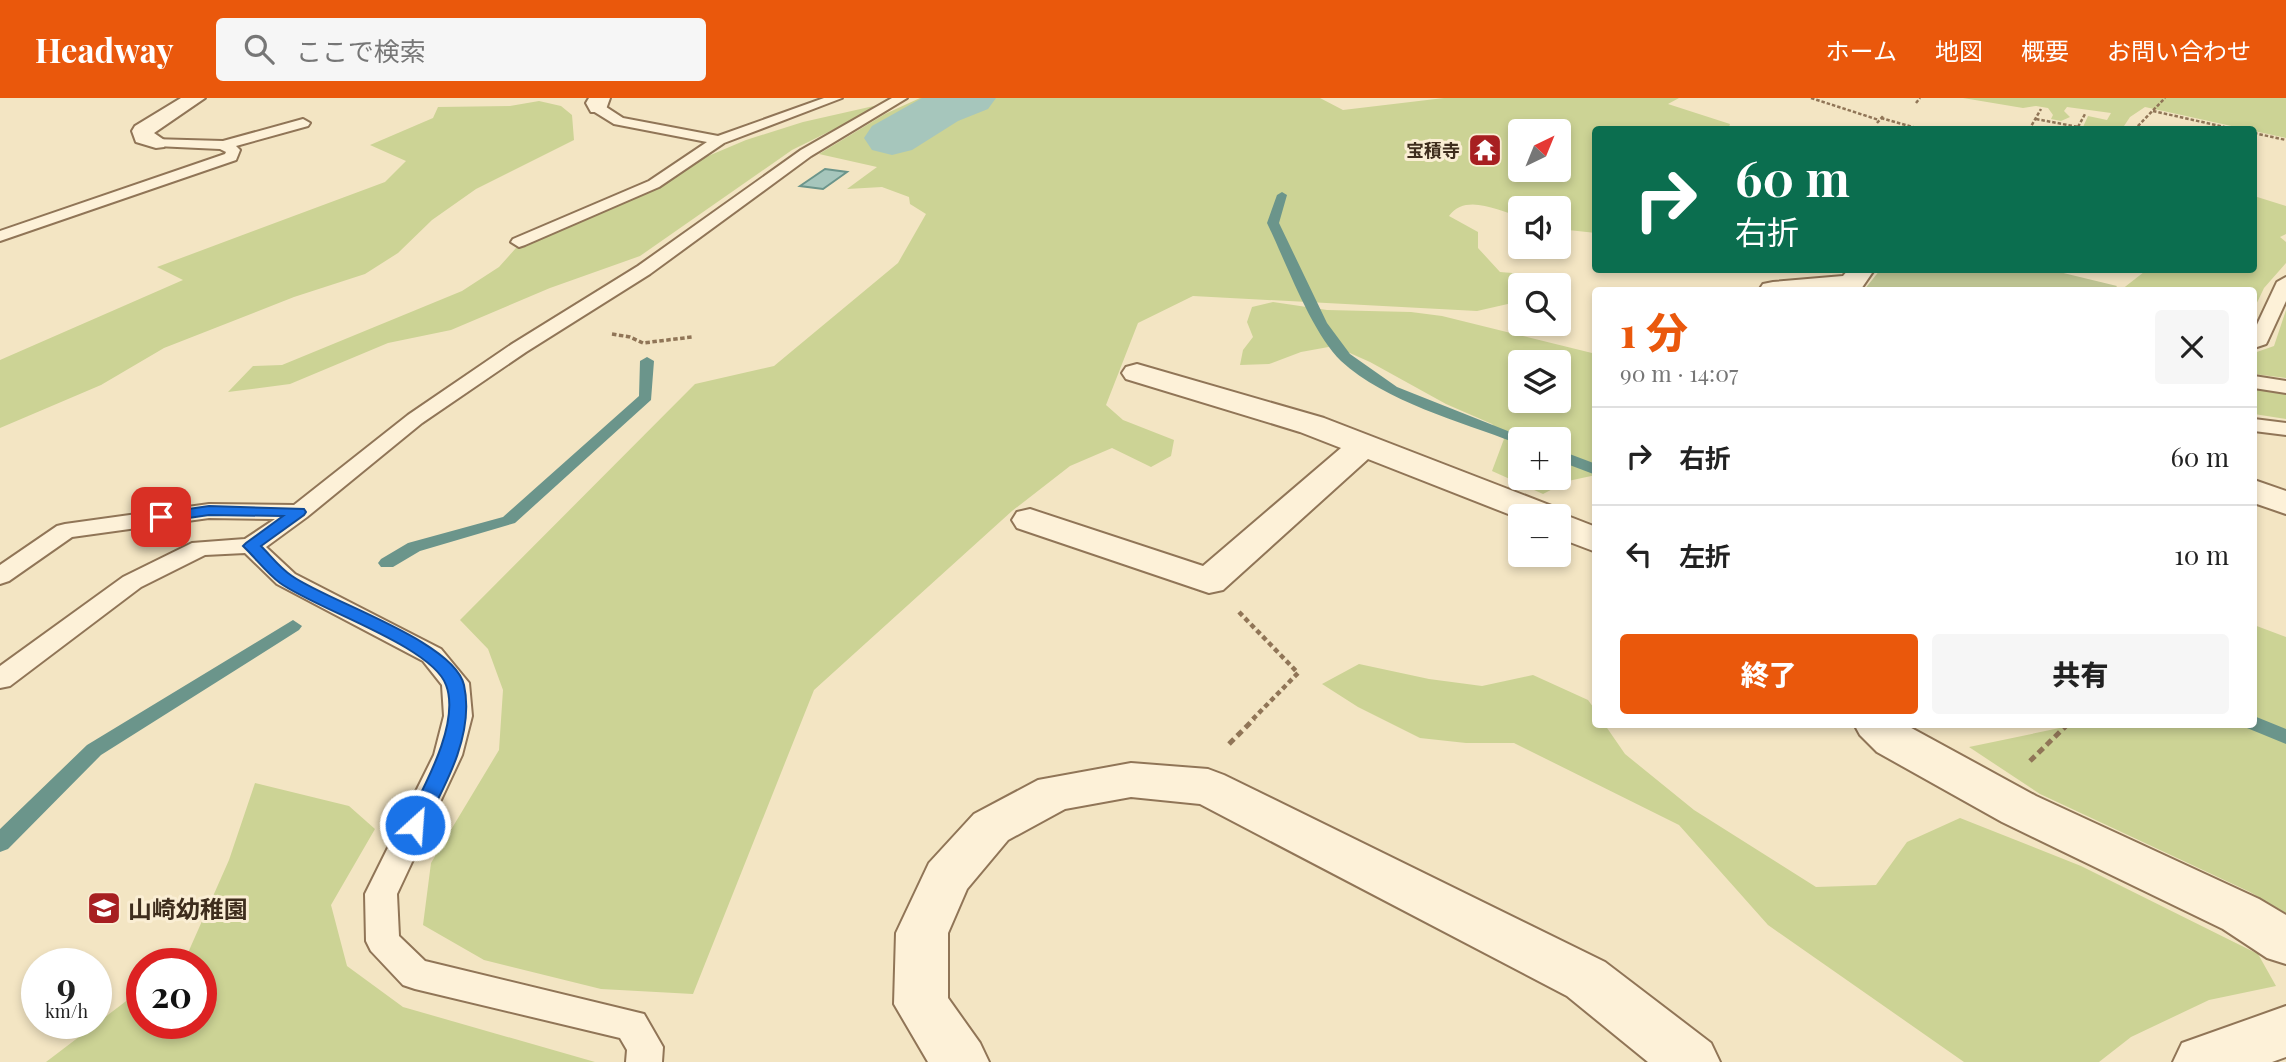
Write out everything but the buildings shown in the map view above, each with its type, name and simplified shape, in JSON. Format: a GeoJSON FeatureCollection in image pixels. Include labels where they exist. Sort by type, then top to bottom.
{"type":"FeatureCollection","features":[{"type":"Feature","properties":{"kind":"street"},"geometry":{"type":"LineString","coordinates":[[156,142],[144,137],[144,131],[195,98]]}},
{"type":"Feature","properties":{"kind":"street"},"geometry":{"type":"LineString","coordinates":[[1806,287],[1851,283],[1859,273]]}},
{"type":"Feature","properties":{"kind":"street"},"geometry":{"type":"LineString","coordinates":[[1137,373],[1312,425],[1514,504]]}},
{"type":"Feature","properties":{"kind":"street"},"geometry":{"type":"LineString","coordinates":[[1030,520],[1209,581],[1364,445]]}},
{"type":"Feature","properties":{"kind":"street"},"geometry":{"type":"LineString","coordinates":[[2257,492],[2286,503]]}},
{"type":"Feature","properties":{"kind":"street"},"geometry":{"type":"LineString","coordinates":[[1571,530],[1592,539]]}},
{"type":"Feature","properties":{"kind":"street"},"geometry":{"type":"LineString","coordinates":[[1880,728],[1893,740],[2019,809],[2241,914],[2286,942]]}},
{"type":"Feature","properties":{"kind":"street"},"geometry":{"type":"LineString","coordinates":[[960,1062],[921,1004],[922,933],[947,877],[991,827],[1055,793],[1131,780],[1208,788],[1232,800],[1586,979],[1691,1062]]}},
{"type":"Feature","properties":{"kind":"street"},"geometry":{"type":"LineString","coordinates":[[2202,1062],[2286,1031]]}},
{"type":"Feature","properties":{"kind":"lane"},"geometry":{"type":"LineString","coordinates":[[519,242],[654,184],[719,140],[836,98]]}},
{"type":"Feature","properties":{"kind":"lane"},"geometry":{"type":"LineString","coordinates":[[0,679],[132,582],[200,548],[251,546],[299,512],[415,419],[643,270],[806,152],[901,98]]}},
{"type":"Feature","properties":{"kind":"lane"},"geometry":{"type":"LineString","coordinates":[[599,103],[619,121],[719,140]]}},
{"type":"Feature","properties":{"kind":"lane"},"geometry":{"type":"LineString","coordinates":[[156,142],[223,145],[303,123]]}},
{"type":"Feature","properties":{"kind":"lane"},"geometry":{"type":"LineString","coordinates":[[0,236],[231,157],[233,150],[223,145]]}},
{"type":"Feature","properties":{"kind":"lane"},"geometry":{"type":"LineString","coordinates":[[2257,341],[2284,290]]}},
{"type":"Feature","properties":{"kind":"lane"},"geometry":{"type":"LineString","coordinates":[[2257,382],[2286,387]]}},
{"type":"Feature","properties":{"kind":"lane"},"geometry":{"type":"LineString","coordinates":[[2257,425],[2286,429]]}},
{"type":"Feature","properties":{"kind":"lane"},"geometry":{"type":"LineString","coordinates":[[0,576],[65,531],[209,511],[299,512]]}},
{"type":"Feature","properties":{"kind":"lane"},"geometry":{"type":"LineString","coordinates":[[251,546],[286,579],[432,655],[455,683],[458,716],[448,755],[381,894],[383,941],[415,974],[631,1025],[645,1047],[644,1062]]}},
{"type":"Feature","properties":{"kind":"path"},"geometry":{"type":"LineString","coordinates":[[1811,98],[1907,126]]}},
{"type":"Feature","properties":{"kind":"path"},"geometry":{"type":"LineString","coordinates":[[1916,103],[1920,98]]}},
{"type":"Feature","properties":{"kind":"path"},"geometry":{"type":"LineString","coordinates":[[2136,126],[2142,117],[2153,111],[2165,98]]}},
{"type":"Feature","properties":{"kind":"path"},"geometry":{"type":"LineString","coordinates":[[2032,126],[2041,109]]}},
{"type":"Feature","properties":{"kind":"path"},"geometry":{"type":"LineString","coordinates":[[2153,111],[2220,126]]}},
{"type":"Feature","properties":{"kind":"path"},"geometry":{"type":"LineString","coordinates":[[2079,126],[2085,114]]}},
{"type":"Feature","properties":{"kind":"path"},"geometry":{"type":"LineString","coordinates":[[2036,119],[2073,126]]}},
{"type":"Feature","properties":{"kind":"path"},"geometry":{"type":"LineString","coordinates":[[2257,134],[2286,140]]}},
{"type":"Feature","properties":{"kind":"path"},"geometry":{"type":"LineString","coordinates":[[556,326],[630,337],[643,343],[692,337]]}},
{"type":"Feature","properties":{"kind":"path"},"geometry":{"type":"LineString","coordinates":[[1209,581],[1298,673],[1222,750]]}},
{"type":"Feature","properties":{"kind":"green space"},"geometry":{"type":"Polygon","coordinates":[[[920,98],[1320,98],[1343,110],[1444,98],[1679,98],[1668,104],[1730,124],[1592,126],[1592,233],[1571,230],[1571,196],[1508,196],[1508,213],[1473,205],[1456,209],[1449,216],[1478,232],[1478,248],[1500,272],[1510,273],[1508,304],[1477,311],[1193,296],[1138,323],[1106,405],[1123,420],[1174,440],[1171,456],[1151,467],[1112,448],[1070,466],[1012,511],[814,690],[693,994],[601,989],[484,960],[423,925],[431,863],[499,750],[503,690],[488,649],[460,620],[695,384],[774,366],[898,263],[926,214],[910,204],[909,197],[882,187],[847,189],[877,167],[819,154],[885,114],[920,98]]]}},
{"type":"Feature","properties":{"kind":"green space"},"geometry":{"type":"Polygon","coordinates":[[[1963,98],[2286,98],[2286,138],[2257,132],[2257,126],[2231,126],[2145,107],[2130,117],[2124,126],[2083,126],[2088,116],[2107,120],[2111,113],[2067,107],[2064,111],[2070,117],[2061,121],[2051,119],[2053,115],[2048,108],[2023,108],[1963,98]]]}},
{"type":"Feature","properties":{"kind":"green space"},"geometry":{"type":"Polygon","coordinates":[[[539,101],[561,106],[572,115],[574,140],[476,189],[432,220],[398,253],[365,274],[294,297],[164,348],[101,385],[0,428],[0,360],[183,280],[157,267],[385,182],[406,161],[370,145],[433,118],[438,107],[510,106],[539,101]]]}},
{"type":"Feature","properties":{"kind":"green space"},"geometry":{"type":"Polygon","coordinates":[[[887,103],[792,150],[640,256],[550,288],[451,330],[388,343],[290,384],[228,392],[253,366],[282,365],[462,291],[499,267],[516,248],[630,189],[746,140],[803,122],[887,103]]]}},
{"type":"Feature","properties":{"kind":"green space"},"geometry":{"type":"Polygon","coordinates":[[[2257,197],[2286,206],[2286,234],[2280,237],[2286,242],[2286,263],[2264,288],[2257,303],[2257,287],[2125,287],[2143,273],[2257,273],[2257,197]]]}},
{"type":"Feature","properties":{"kind":"green space"},"geometry":{"type":"Polygon","coordinates":[[[1878,273],[2063,273],[2117,286],[2116,287],[1866,287],[1878,273]]]}},
{"type":"Feature","properties":{"kind":"green space"},"geometry":{"type":"Polygon","coordinates":[[[1273,302],[1327,310],[1411,312],[1442,316],[1508,332],[1508,336],[1523,336],[1592,353],[1592,476],[1571,480],[1571,427],[1508,427],[1508,478],[1492,471],[1504,439],[1492,424],[1446,404],[1370,362],[1334,346],[1301,352],[1269,364],[1240,365],[1243,350],[1253,337],[1247,322],[1252,307],[1273,302]]]}},
{"type":"Feature","properties":{"kind":"green space"},"geometry":{"type":"Polygon","coordinates":[[[2286,310],[2286,378],[2257,374],[2257,352],[2274,346],[2286,310]]]}},
{"type":"Feature","properties":{"kind":"green space"},"geometry":{"type":"Polygon","coordinates":[[[2257,389],[2286,394],[2286,419],[2257,414],[2257,389]]]}},
{"type":"Feature","properties":{"kind":"green space"},"geometry":{"type":"Polygon","coordinates":[[[1534,490],[1551,490],[1543,494],[1534,490]]]}},
{"type":"Feature","properties":{"kind":"green space"},"geometry":{"type":"Polygon","coordinates":[[[2257,626],[2286,637],[2286,913],[2250,892],[2040,794],[1969,747],[2060,728],[2257,728],[2257,626]]]}},
{"type":"Feature","properties":{"kind":"green space"},"geometry":{"type":"Polygon","coordinates":[[[1359,664],[1429,679],[1482,686],[1533,675],[1588,700],[1592,706],[1592,728],[1607,728],[1625,754],[1694,810],[1816,887],[1876,885],[1907,842],[1960,818],[2081,866],[2258,954],[2276,986],[2209,1000],[2131,1037],[2099,1062],[1964,1062],[1768,925],[1679,825],[1514,743],[1466,743],[1420,738],[1358,707],[1322,684],[1359,664]]]}},
{"type":"Feature","properties":{"kind":"green space"},"geometry":{"type":"Polygon","coordinates":[[[255,783],[349,806],[375,829],[331,905],[347,966],[403,1007],[595,1062],[46,1062],[76,1039],[112,1039],[112,1012],[126,1001],[126,1039],[217,1039],[217,948],[190,948],[229,860],[255,783]]]}},
{"type":"Feature","properties":{"kind":"water"},"geometry":{"type":"Polygon","coordinates":[[[825,169],[847,172],[823,189],[800,186],[825,169]]]}},
{"type":"Feature","properties":{"kind":"waterway"},"geometry":{"type":"LineString","coordinates":[[892,138],[939,110],[970,98]]}},
{"type":"Feature","properties":{"kind":"waterway"},"geometry":{"type":"LineString","coordinates":[[1282,195],[1273,223],[1321,323],[1345,357],[1392,390],[1508,435]]}},
{"type":"Feature","properties":{"kind":"waterway"},"geometry":{"type":"LineString","coordinates":[[387,563],[414,547],[509,520],[646,397],[647,361]]}},
{"type":"Feature","properties":{"kind":"waterway"},"geometry":{"type":"LineString","coordinates":[[1571,460],[1592,468]]}},
{"type":"Feature","properties":{"kind":"waterway"},"geometry":{"type":"LineString","coordinates":[[0,843],[94,750],[293,626]]}},
{"type":"Feature","properties":{"kind":"waterway"},"geometry":{"type":"LineString","coordinates":[[2257,724],[2286,737]]}},
{"type":"Feature","properties":{"kind":"place","name":"宝積寺"},"geometry":{"type":"Point","coordinates":[1485,150]}},
{"type":"Feature","properties":{"kind":"place","name":"山崎幼稚園"},"geometry":{"type":"Point","coordinates":[104,908]}},
{"type":"Feature","properties":{"kind":"route"},"geometry":{"type":"LineString","coordinates":[[161,517],[209,511],[299,512],[251,546],[286,579],[432,655],[455,683],[458,716],[448,755],[415,825]]}}]}
